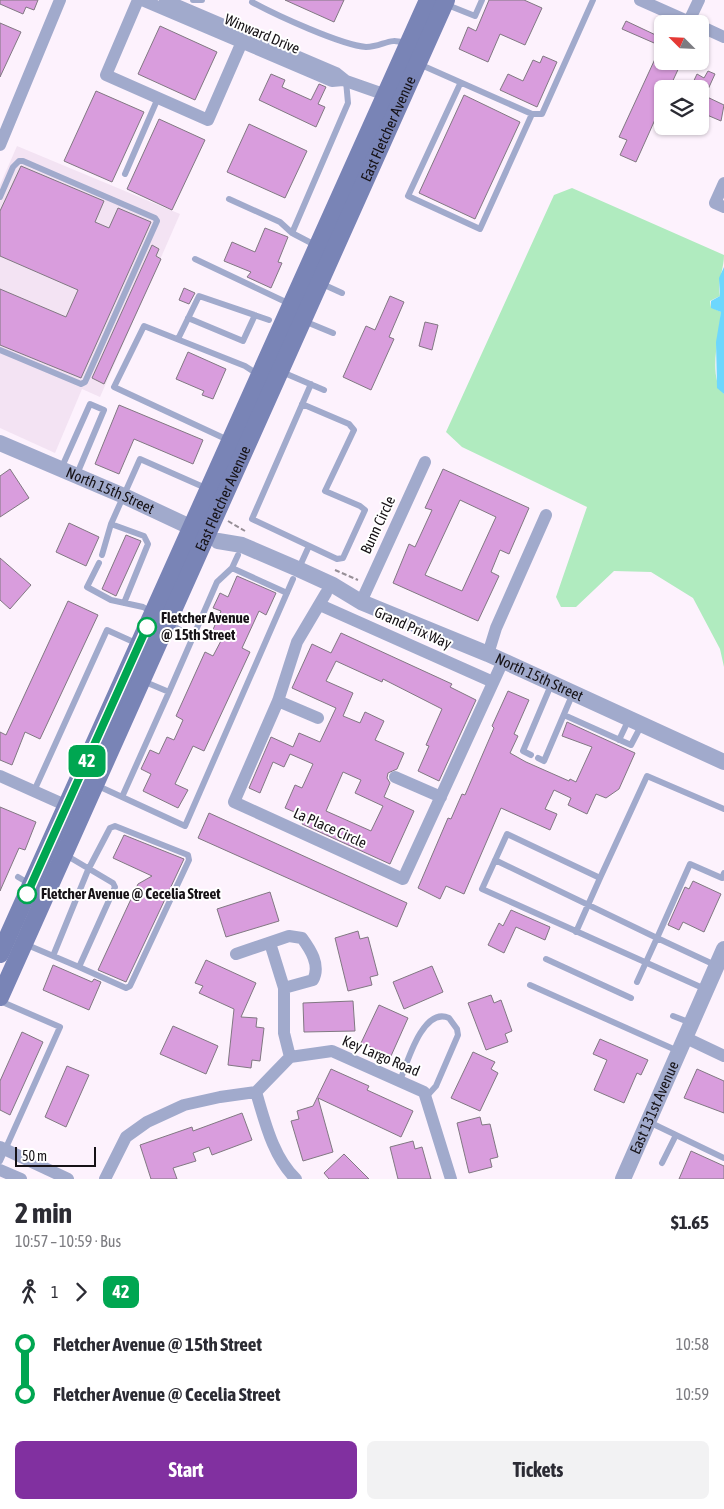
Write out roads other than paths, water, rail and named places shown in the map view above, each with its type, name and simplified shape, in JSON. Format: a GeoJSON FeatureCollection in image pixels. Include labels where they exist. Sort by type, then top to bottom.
{"type":"FeatureCollection","features":[{"type":"Feature","properties":{"kind":"main road","name":"East Fletcher Avenue"},"geometry":{"type":"LineString","coordinates":[[326,251],[386,95],[408,45],[439,1]]}},
{"type":"Feature","properties":{"kind":"main road","name":"East Fletcher Avenue"},"geometry":{"type":"LineString","coordinates":[[205,534],[209,489],[230,441],[260,376],[313,280],[404,92],[417,63],[439,1]]}},
{"type":"Feature","properties":{"kind":"main road"},"geometry":{"type":"LineString","coordinates":[[386,95],[404,92]]}},
{"type":"Feature","properties":{"kind":"main road","name":"East Fletcher Avenue"},"geometry":{"type":"LineString","coordinates":[[86,780],[142,680],[161,618],[205,534],[281,371],[292,318]]}},
{"type":"Feature","properties":{"kind":"main road","name":"East Fletcher Avenue"},"geometry":{"type":"LineString","coordinates":[[0,997],[25,944],[63,854],[74,809],[140,644],[161,618]]}},
{"type":"Feature","properties":{"kind":"main road","name":"East Fletcher Avenue"},"geometry":{"type":"LineString","coordinates":[[0,954],[8,936],[25,881],[74,809]]}},
{"type":"Feature","properties":{"kind":"street"},"geometry":{"type":"LineString","coordinates":[[0,145],[60,0]]}},
{"type":"Feature","properties":{"kind":"street"},"geometry":{"type":"LineString","coordinates":[[138,0],[106,75],[208,120],[244,39]]}},
{"type":"Feature","properties":{"kind":"street","name":"Winward Drive"},"geometry":{"type":"LineString","coordinates":[[142,0],[336,73],[347,82],[386,95]]}},
{"type":"Feature","properties":{"kind":"street","name":"Winward Drive"},"geometry":{"type":"LineString","coordinates":[[165,0],[244,39]]}},
{"type":"Feature","properties":{"kind":"street"},"geometry":{"type":"LineString","coordinates":[[640,0],[674,15]]}},
{"type":"Feature","properties":{"kind":"street"},"geometry":{"type":"LineString","coordinates":[[696,15],[699,0]]}},
{"type":"Feature","properties":{"kind":"street"},"geometry":{"type":"LineString","coordinates":[[709,30],[724,36]]}},
{"type":"Feature","properties":{"kind":"street"},"geometry":{"type":"LineString","coordinates":[[720,205],[724,183]]}},
{"type":"Feature","properties":{"kind":"street","name":"North 15th Street"},"geometry":{"type":"LineString","coordinates":[[0,444],[124,496],[205,534],[242,545],[323,599],[357,600]]}},
{"type":"Feature","properties":{"kind":"street","name":"Bunn Circle"},"geometry":{"type":"LineString","coordinates":[[357,600],[425,462]]}},
{"type":"Feature","properties":{"kind":"street"},"geometry":{"type":"LineString","coordinates":[[495,658],[496,628],[546,515]]}},
{"type":"Feature","properties":{"kind":"street","name":"North 15th Street"},"geometry":{"type":"LineString","coordinates":[[205,534],[235,561],[293,580],[334,585],[357,600],[495,658],[724,762]]}},
{"type":"Feature","properties":{"kind":"street","name":"La Place Circle"},"geometry":{"type":"LineString","coordinates":[[323,599],[297,642],[278,701],[234,802],[403,879],[493,682],[495,658]]}},
{"type":"Feature","properties":{"kind":"street","name":"Grand Prix Way"},"geometry":{"type":"LineString","coordinates":[[323,599],[493,682]]}},
{"type":"Feature","properties":{"kind":"street"},"geometry":{"type":"LineString","coordinates":[[278,701],[318,718]]}},
{"type":"Feature","properties":{"kind":"street"},"geometry":{"type":"LineString","coordinates":[[0,776],[74,809]]}},
{"type":"Feature","properties":{"kind":"street"},"geometry":{"type":"LineString","coordinates":[[395,777],[441,797]]}},
{"type":"Feature","properties":{"kind":"street"},"geometry":{"type":"LineString","coordinates":[[236,954],[288,936],[302,938],[312,952],[316,974],[313,980],[284,988]]}},
{"type":"Feature","properties":{"kind":"street"},"geometry":{"type":"LineString","coordinates":[[105,1179],[126,1136],[147,1122],[184,1106],[220,1097],[256,1092],[290,1057],[284,1033],[284,988],[270,943]]}},
{"type":"Feature","properties":{"kind":"street","name":"East 131st Avenue"},"geometry":{"type":"LineString","coordinates":[[623,1179],[724,949]]}},
{"type":"Feature","properties":{"kind":"street"},"geometry":{"type":"LineString","coordinates":[[684,1037],[724,1056]]}},
{"type":"Feature","properties":{"kind":"street","name":"Key Largo Road"},"geometry":{"type":"LineString","coordinates":[[290,1057],[332,1051],[424,1092],[451,1179]]}},
{"type":"Feature","properties":{"kind":"street"},"geometry":{"type":"LineString","coordinates":[[256,1092],[266,1126],[286,1169],[296,1179]]}},
{"type":"Feature","properties":{"kind":"street"},"geometry":{"type":"LineString","coordinates":[[1,1152],[68,1179]]}},
{"type":"Feature","properties":{"kind":"street"},"geometry":{"type":"LineString","coordinates":[[0,1170],[21,1179]]}},
{"type":"Feature","properties":{"kind":"lane"},"geometry":{"type":"LineString","coordinates":[[193,0],[202,0]]}},
{"type":"Feature","properties":{"kind":"lane"},"geometry":{"type":"LineString","coordinates":[[439,1],[475,16],[482,0]]}},
{"type":"Feature","properties":{"kind":"lane"},"geometry":{"type":"LineString","coordinates":[[417,63],[460,84],[532,114],[542,114],[593,0]]}},
{"type":"Feature","properties":{"kind":"lane"},"geometry":{"type":"LineString","coordinates":[[252,2],[334,38],[366,46],[378,45],[390,40],[408,45]]}},
{"type":"Feature","properties":{"kind":"lane"},"geometry":{"type":"LineString","coordinates":[[292,233],[348,103],[347,82]]}},
{"type":"Feature","properties":{"kind":"lane"},"geometry":{"type":"LineString","coordinates":[[460,84],[408,196],[480,229],[532,114]]}},
{"type":"Feature","properties":{"kind":"lane"},"geometry":{"type":"LineString","coordinates":[[125,174],[158,98]]}},
{"type":"Feature","properties":{"kind":"lane"},"geometry":{"type":"LineString","coordinates":[[0,197],[13,167],[18,161],[23,161],[155,218],[157,221],[85,382],[81,384],[0,350]]}},
{"type":"Feature","properties":{"kind":"lane"},"geometry":{"type":"LineString","coordinates":[[229,199],[280,222],[292,233],[326,251]]}},
{"type":"Feature","properties":{"kind":"lane"},"geometry":{"type":"LineString","coordinates":[[195,259],[292,318],[333,332]]}},
{"type":"Feature","properties":{"kind":"lane"},"geometry":{"type":"LineString","coordinates":[[313,280],[342,293]]}},
{"type":"Feature","properties":{"kind":"lane"},"geometry":{"type":"LineString","coordinates":[[178,339],[199,296],[255,315],[292,318]]}},
{"type":"Feature","properties":{"kind":"lane"},"geometry":{"type":"LineString","coordinates":[[188,318],[243,341],[255,315]]}},
{"type":"Feature","properties":{"kind":"lane"},"geometry":{"type":"LineString","coordinates":[[230,441],[114,387],[144,326],[245,366],[260,376]]}},
{"type":"Feature","properties":{"kind":"lane"},"geometry":{"type":"LineString","coordinates":[[281,371],[324,390]]}},
{"type":"Feature","properties":{"kind":"lane"},"geometry":{"type":"LineString","coordinates":[[302,404],[349,424],[354,430],[325,491],[365,510],[343,558],[337,558],[252,520],[302,404],[311,384]]}},
{"type":"Feature","properties":{"kind":"lane"},"geometry":{"type":"LineString","coordinates":[[90,404],[104,410],[69,472],[90,404]]}},
{"type":"Feature","properties":{"kind":"lane"},"geometry":{"type":"LineString","coordinates":[[102,555],[111,524],[140,459],[209,489]]}},
{"type":"Feature","properties":{"kind":"lane"},"geometry":{"type":"LineString","coordinates":[[111,524],[144,536],[148,544],[124,603]]}},
{"type":"Feature","properties":{"kind":"lane"},"geometry":{"type":"LineString","coordinates":[[86,780],[185,826],[309,546]]}},
{"type":"Feature","properties":{"kind":"lane"},"geometry":{"type":"LineString","coordinates":[[122,797],[217,582],[235,561]]}},
{"type":"Feature","properties":{"kind":"lane"},"geometry":{"type":"LineString","coordinates":[[99,563],[87,587],[111,600],[144,607],[193,637]]}},
{"type":"Feature","properties":{"kind":"lane"},"geometry":{"type":"LineString","coordinates":[[34,791],[107,630],[140,644]]}},
{"type":"Feature","properties":{"kind":"lane"},"geometry":{"type":"LineString","coordinates":[[142,680],[169,692]]}},
{"type":"Feature","properties":{"kind":"lane"},"geometry":{"type":"LineString","coordinates":[[552,684],[523,751],[544,761],[573,693]]}},
{"type":"Feature","properties":{"kind":"lane"},"geometry":{"type":"LineString","coordinates":[[564,715],[631,746],[635,722]]}},
{"type":"Feature","properties":{"kind":"lane"},"geometry":{"type":"LineString","coordinates":[[619,740],[635,722]]}},
{"type":"Feature","properties":{"kind":"lane"},"geometry":{"type":"LineString","coordinates":[[576,932],[647,776],[724,809]]}},
{"type":"Feature","properties":{"kind":"lane"},"geometry":{"type":"LineString","coordinates":[[8,936],[52,956],[126,988],[130,986],[189,860],[188,856],[115,826],[110,828],[88,870],[52,956]]}},
{"type":"Feature","properties":{"kind":"lane"},"geometry":{"type":"LineString","coordinates":[[600,878],[506,834],[482,888],[706,990]]}},
{"type":"Feature","properties":{"kind":"lane"},"geometry":{"type":"LineString","coordinates":[[63,854],[113,883],[115,887],[79,967]]}},
{"type":"Feature","properties":{"kind":"lane"},"geometry":{"type":"LineString","coordinates":[[495,860],[716,966]]}},
{"type":"Feature","properties":{"kind":"lane"},"geometry":{"type":"LineString","coordinates":[[637,982],[690,864],[723,877]]}},
{"type":"Feature","properties":{"kind":"lane"},"geometry":{"type":"LineString","coordinates":[[546,959],[631,998]]}},
{"type":"Feature","properties":{"kind":"lane"},"geometry":{"type":"LineString","coordinates":[[530,985],[684,1037]]}},
{"type":"Feature","properties":{"kind":"lane"},"geometry":{"type":"LineString","coordinates":[[0,1001],[60,1027],[1,1152]]}},
{"type":"Feature","properties":{"kind":"lane"},"geometry":{"type":"LineString","coordinates":[[400,1081],[417,1041],[430,1020],[438,1016],[449,1018],[457,1029],[458,1035],[439,1080],[426,1097]]}},
{"type":"Feature","properties":{"kind":"lane"},"geometry":{"type":"LineString","coordinates":[[673,1016],[684,1037]]}},
{"type":"Feature","properties":{"kind":"lane"},"geometry":{"type":"LineString","coordinates":[[648,1122],[724,1158]]}},
{"type":"Feature","properties":{"kind":"lane"},"geometry":{"type":"LineString","coordinates":[[662,1164],[676,1135]]}},
{"type":"Feature","properties":{"kind":"water"},"geometry":{"type":"Polygon","coordinates":[[[724,267],[724,394],[717,388],[716,342],[721,312],[711,308],[711,301],[720,296],[719,278],[724,267]]]}},
{"type":"Feature","properties":{"kind":"place","name":"Fletcher Avenue @ 15th Street"},"geometry":{"type":"Point","coordinates":[147,627]}},
{"type":"Feature","properties":{"kind":"place","name":"Fletcher Avenue @ Cecelia Street"},"geometry":{"type":"Point","coordinates":[27,894]}}]}
